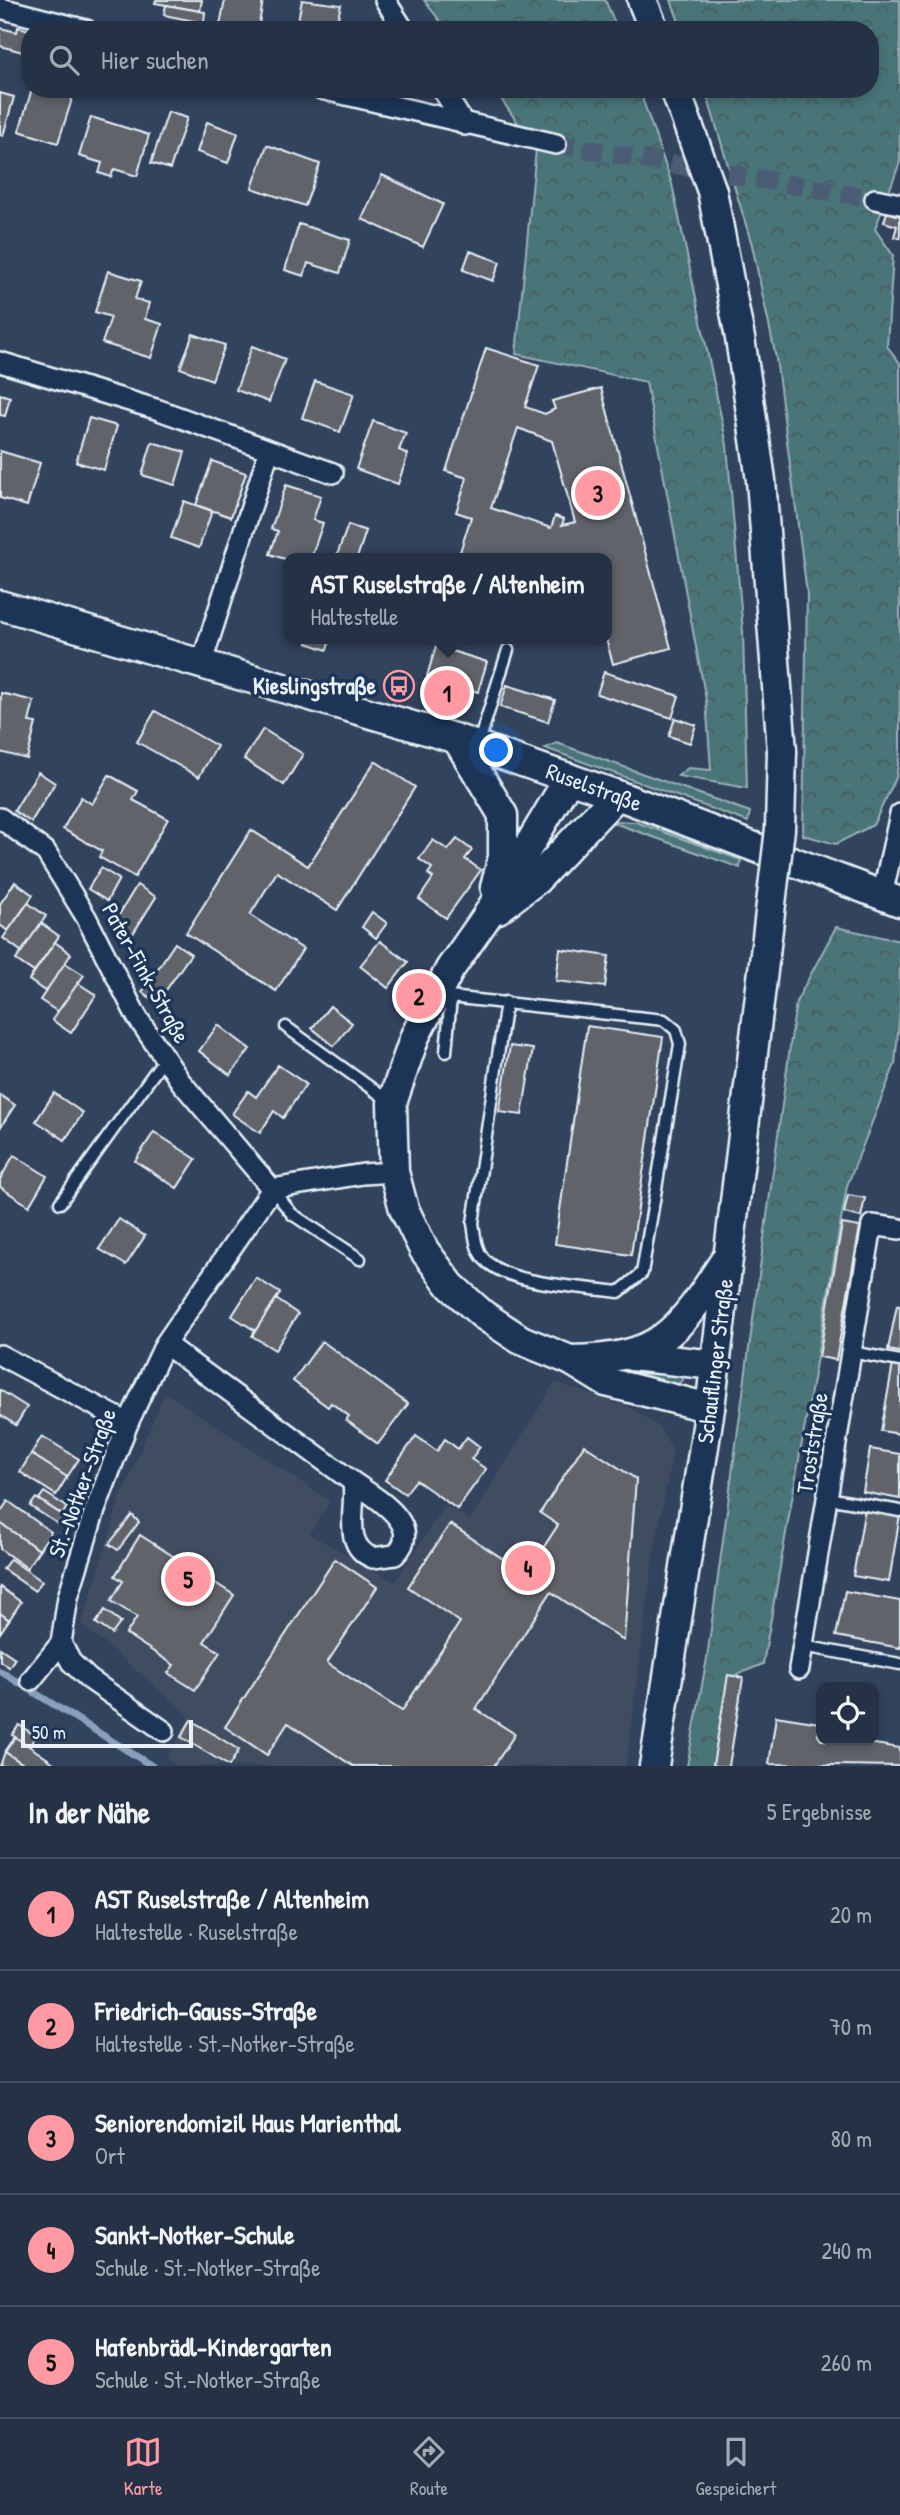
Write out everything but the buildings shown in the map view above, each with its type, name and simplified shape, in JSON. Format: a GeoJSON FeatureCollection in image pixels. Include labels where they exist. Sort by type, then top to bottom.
{"type":"FeatureCollection","features":[{"type":"Feature","properties":{"kind":"main road"},"geometry":{"type":"LineString","coordinates":[[642,0],[650,21]]}},
{"type":"Feature","properties":{"kind":"main road","name":"Schauflinger Straße"},"geometry":{"type":"LineString","coordinates":[[654,1766],[710,1409],[780,829],[782,751],[761,480],[740,338],[712,191],[678,98]]}},
{"type":"Feature","properties":{"kind":"main road","name":"Ruselstraße"},"geometry":{"type":"LineString","coordinates":[[0,605],[202,662],[467,743],[617,795],[891,899]]}},
{"type":"Feature","properties":{"kind":"main road"},"geometry":{"type":"LineString","coordinates":[[467,743],[503,815],[503,857],[487,916]]}},
{"type":"Feature","properties":{"kind":"main road"},"geometry":{"type":"LineString","coordinates":[[569,778],[443,996],[415,1036],[392,1103],[394,1172],[404,1209],[424,1250],[451,1286],[482,1314],[521,1340],[570,1360],[620,1387],[710,1409]]}},
{"type":"Feature","properties":{"kind":"main road"},"geometry":{"type":"LineString","coordinates":[[487,916],[536,880],[617,795]]}},
{"type":"Feature","properties":{"kind":"main road"},"geometry":{"type":"LineString","coordinates":[[570,1360],[602,1360],[650,1348],[668,1336],[699,1301],[728,1257]]}},
{"type":"Feature","properties":{"kind":"main road"},"geometry":{"type":"LineString","coordinates":[[623,1355],[715,1365]]}},
{"type":"Feature","properties":{"kind":"street"},"geometry":{"type":"LineString","coordinates":[[384,0],[398,21]]}},
{"type":"Feature","properties":{"kind":"street"},"geometry":{"type":"LineString","coordinates":[[0,8],[51,21]]}},
{"type":"Feature","properties":{"kind":"street"},"geometry":{"type":"LineString","coordinates":[[357,98],[555,144]]}},
{"type":"Feature","properties":{"kind":"street"},"geometry":{"type":"LineString","coordinates":[[448,98],[465,125]]}},
{"type":"Feature","properties":{"kind":"street"},"geometry":{"type":"LineString","coordinates":[[875,199],[900,204]]}},
{"type":"Feature","properties":{"kind":"street"},"geometry":{"type":"LineString","coordinates":[[0,362],[159,410],[333,473]]}},
{"type":"Feature","properties":{"kind":"street"},"geometry":{"type":"LineString","coordinates":[[202,662],[268,451]]}},
{"type":"Feature","properties":{"kind":"street","name":"Pater-Fink-Straße"},"geometry":{"type":"LineString","coordinates":[[0,818],[46,852],[86,917],[137,1017],[181,1082],[272,1189]]}},
{"type":"Feature","properties":{"kind":"street"},"geometry":{"type":"LineString","coordinates":[[891,899],[899,826]]}},
{"type":"Feature","properties":{"kind":"street"},"geometry":{"type":"LineString","coordinates":[[272,1189],[363,1174],[394,1172]]}},
{"type":"Feature","properties":{"kind":"street","name":"St.-Notker-Straße"},"geometry":{"type":"LineString","coordinates":[[61,1643],[68,1597],[94,1513],[128,1423],[165,1344],[272,1189]]}},
{"type":"Feature","properties":{"kind":"street","name":"Troststraße"},"geometry":{"type":"LineString","coordinates":[[799,1669],[872,1225],[900,1229]]}},
{"type":"Feature","properties":{"kind":"street"},"geometry":{"type":"LineString","coordinates":[[165,1344],[353,1482]]}},
{"type":"Feature","properties":{"kind":"street"},"geometry":{"type":"LineString","coordinates":[[0,1355],[128,1423]]}},
{"type":"Feature","properties":{"kind":"street"},"geometry":{"type":"LineString","coordinates":[[32,1679],[61,1643],[71,1661],[89,1679],[164,1731]]}},
{"type":"Feature","properties":{"kind":"lane"},"geometry":{"type":"LineString","coordinates":[[467,743],[508,650]]}},
{"type":"Feature","properties":{"kind":"lane"},"geometry":{"type":"LineString","coordinates":[[446,1052],[443,996],[506,1002],[664,1020],[676,1030],[680,1044],[642,1273],[619,1292],[509,1275],[484,1259],[476,1244],[473,1223],[506,1002]]}},
{"type":"Feature","properties":{"kind":"lane"},"geometry":{"type":"LineString","coordinates":[[286,1027],[392,1103]]}},
{"type":"Feature","properties":{"kind":"lane"},"geometry":{"type":"LineString","coordinates":[[60,1203],[165,1058]]}},
{"type":"Feature","properties":{"kind":"lane"},"geometry":{"type":"LineString","coordinates":[[272,1189],[292,1214],[360,1259]]}},
{"type":"Feature","properties":{"kind":"lane"},"geometry":{"type":"LineString","coordinates":[[852,1352],[900,1361]]}},
{"type":"Feature","properties":{"kind":"lane"},"geometry":{"type":"LineString","coordinates":[[827,1498],[900,1511]]}},
{"type":"Feature","properties":{"kind":"lane"},"geometry":{"type":"LineString","coordinates":[[803,1646],[900,1664]]}},
{"type":"Feature","properties":{"kind":"shaded area"},"geometry":{"type":"Polygon","coordinates":[[[555,1382],[633,1409],[659,1427],[673,1450],[654,1552],[626,1766],[177,1766],[166,1759],[190,1717],[82,1624],[120,1499],[165,1392],[330,1501],[310,1534],[395,1582],[445,1505],[470,1520],[555,1382]]]}},
{"type":"Feature","properties":{"kind":"green space"},"geometry":{"type":"Polygon","coordinates":[[[424,0],[605,0],[614,21],[440,21],[424,0]]]}},
{"type":"Feature","properties":{"kind":"green space"},"geometry":{"type":"Polygon","coordinates":[[[671,0],[900,0],[900,162],[875,229],[893,255],[887,346],[900,363],[900,752],[896,778],[873,825],[836,844],[803,835],[807,593],[776,358],[752,245],[708,98],[879,98],[879,21],[679,21],[671,0]]]}},
{"type":"Feature","properties":{"kind":"green space"},"geometry":{"type":"Polygon","coordinates":[[[500,98],[642,98],[672,184],[727,445],[743,632],[747,788],[678,776],[688,768],[711,770],[706,700],[646,382],[516,354],[536,149],[500,98]]]}},
{"type":"Feature","properties":{"kind":"green space"},"geometry":{"type":"Polygon","coordinates":[[[557,743],[750,812],[748,822],[545,748],[557,743]]]}},
{"type":"Feature","properties":{"kind":"green space"},"geometry":{"type":"Polygon","coordinates":[[[636,822],[741,860],[740,868],[614,823],[636,822]]]}},
{"type":"Feature","properties":{"kind":"green space"},"geometry":{"type":"Polygon","coordinates":[[[836,927],[900,941],[900,1011],[895,1064],[847,1186],[763,1664],[729,1678],[723,1766],[687,1766],[707,1658],[796,1002],[836,927]]]}},
{"type":"Feature","properties":{"kind":"green space"},"geometry":{"type":"Polygon","coordinates":[[[628,1368],[676,1373],[683,1380],[675,1387],[627,1377],[628,1368]]]}},
{"type":"Feature","properties":{"kind":"waterway"},"geometry":{"type":"LineString","coordinates":[[0,1671],[152,1766]]}},
{"type":"Feature","properties":{"kind":"tunnel"},"geometry":{"type":"LineString","coordinates":[[556,144],[875,199]]}},
{"type":"Feature","properties":{"kind":"place","name":"Seniorendomizil Haus Marienthal"},"geometry":{"type":"Point","coordinates":[598,493]}},
{"type":"Feature","properties":{"kind":"place","name":"Kieslingstraße"},"geometry":{"type":"Point","coordinates":[399,686]}},
{"type":"Feature","properties":{"kind":"place","name":"AST Ruselstraße / Altenheim"},"geometry":{"type":"Point","coordinates":[447,693]}},
{"type":"Feature","properties":{"kind":"place","name":"Friedrich-Gauss-Straße"},"geometry":{"type":"Point","coordinates":[419,996]}},
{"type":"Feature","properties":{"kind":"place","name":"Sankt-Notker-Schule"},"geometry":{"type":"Point","coordinates":[528,1568]}},
{"type":"Feature","properties":{"kind":"place","name":"Hafenbrädl-Kindergarten"},"geometry":{"type":"Point","coordinates":[188,1579]}}]}
